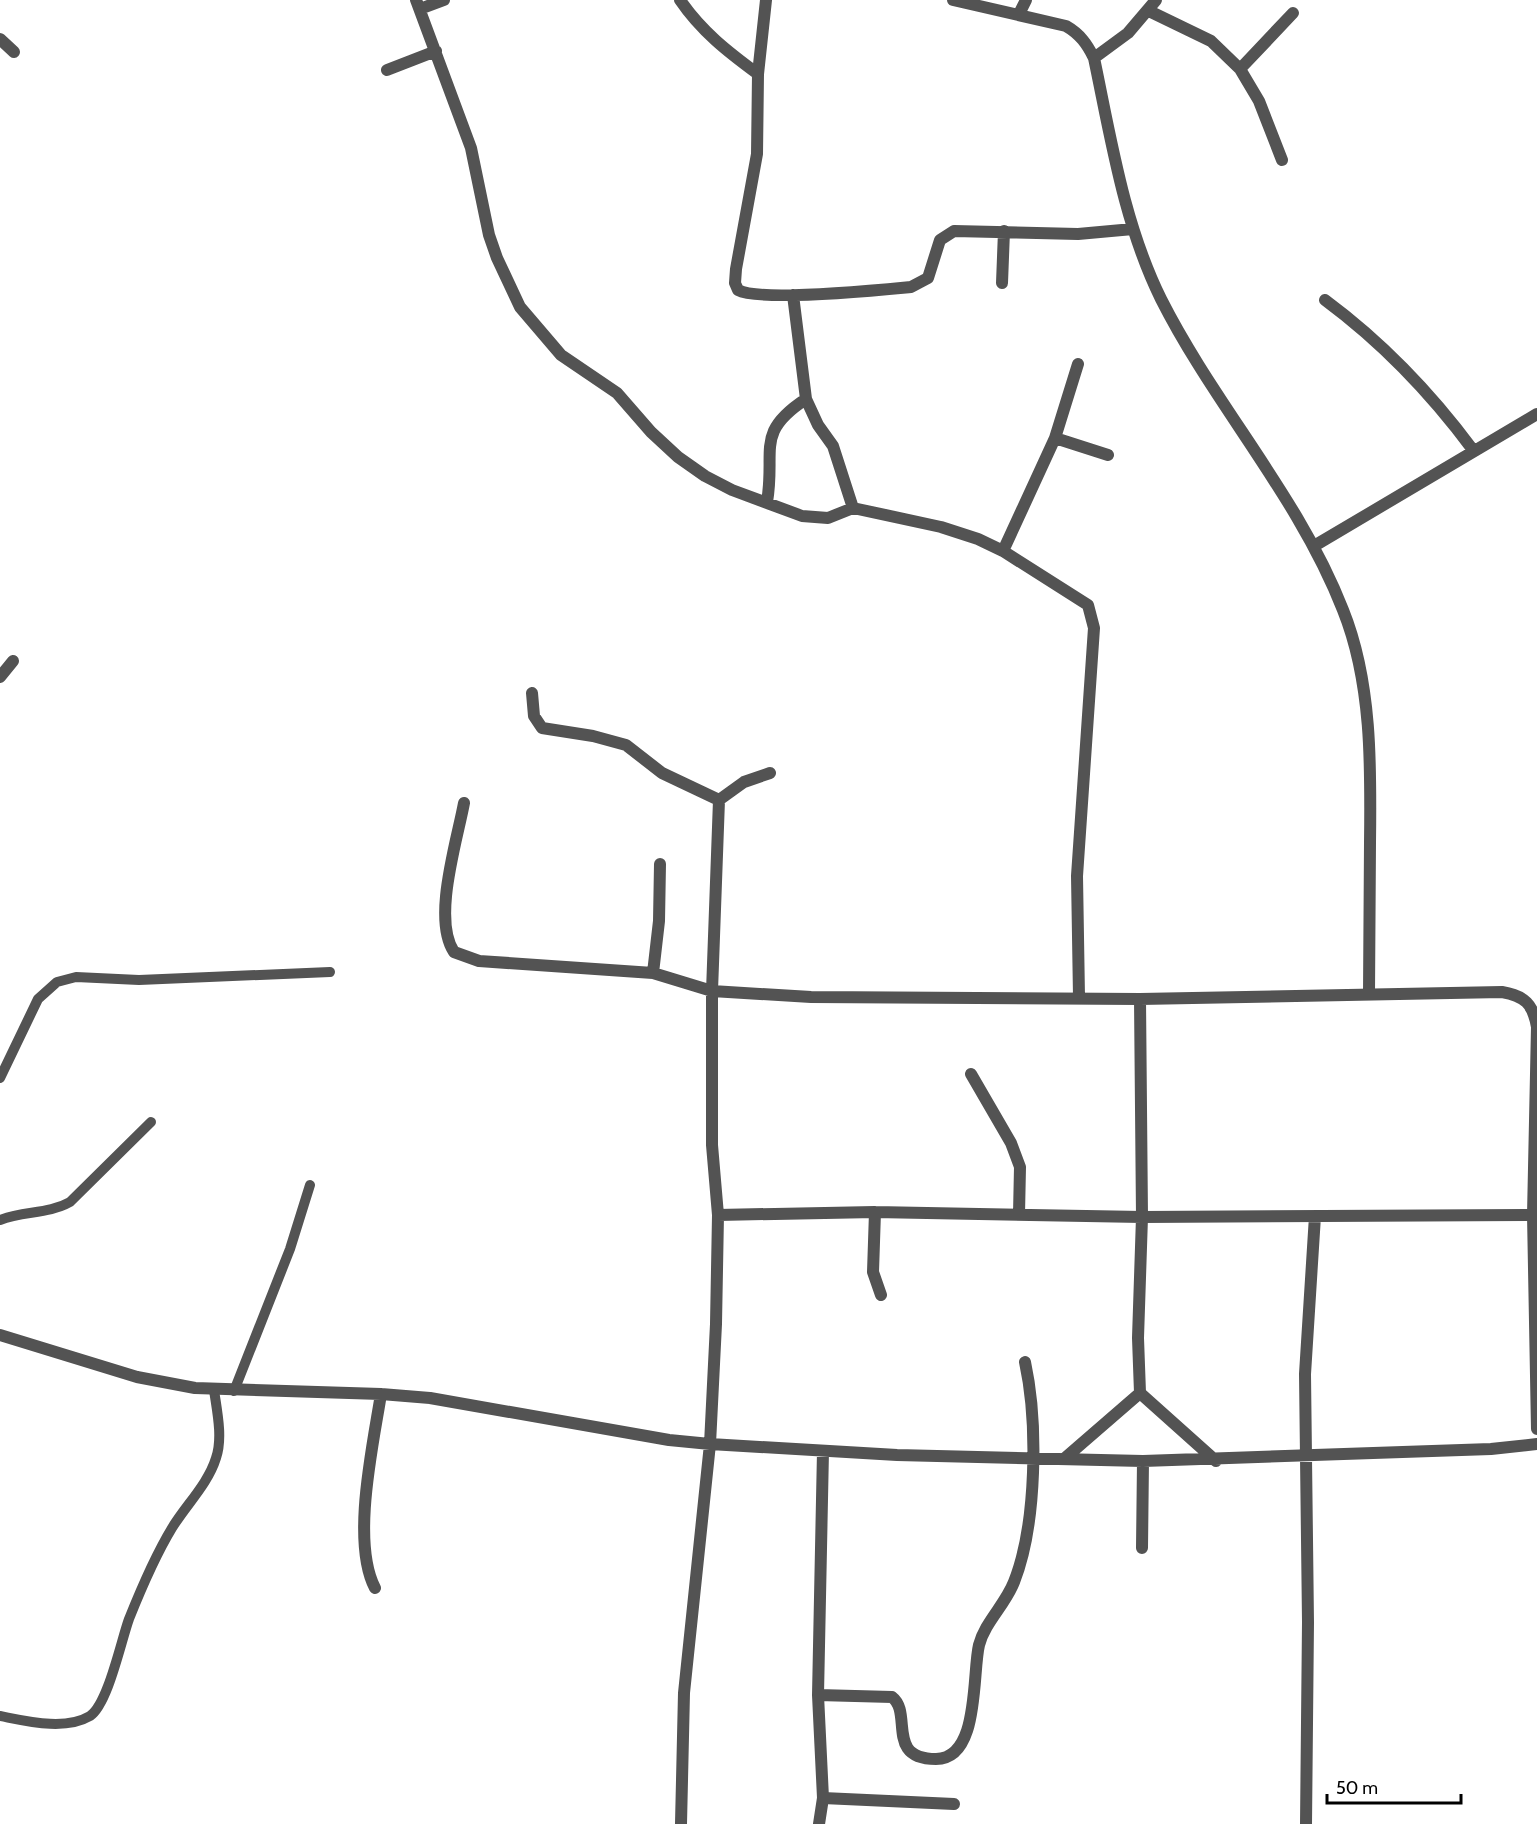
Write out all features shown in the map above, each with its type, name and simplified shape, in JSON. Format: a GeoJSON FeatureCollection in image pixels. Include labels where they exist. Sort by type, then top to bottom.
{"type":"FeatureCollection","features":[{"type":"Feature","properties":{"kind":"street"},"geometry":{"type":"LineString","coordinates":[[444,0],[418,5],[471,148],[493,246],[512,292],[533,325],[561,355],[617,393],[651,432],[678,457],[705,476],[802,516],[828,518],[853,508],[941,527],[978,539],[1003,551],[1038,575],[1084,600],[1094,618],[1077,876],[1079,997]]}},
{"type":"Feature","properties":{"kind":"street"},"geometry":{"type":"LineString","coordinates":[[680,0],[694,21],[718,44],[758,74]]}},
{"type":"Feature","properties":{"kind":"street"},"geometry":{"type":"LineString","coordinates":[[766,0],[758,74],[757,154],[735,286],[748,293],[794,295],[911,288],[928,278],[940,240],[949,233],[1005,231],[1078,234],[1133,229]]}},
{"type":"Feature","properties":{"kind":"street"},"geometry":{"type":"LineString","coordinates":[[953,0],[1066,26],[1076,32],[1095,58],[1133,229],[1161,298],[1314,546],[1344,611],[1356,650],[1368,734],[1371,774],[1369,993]]}},
{"type":"Feature","properties":{"kind":"street"},"geometry":{"type":"LineString","coordinates":[[1019,14],[1026,0]]}},
{"type":"Feature","properties":{"kind":"street"},"geometry":{"type":"LineString","coordinates":[[1095,58],[1128,33],[1156,0]]}},
{"type":"Feature","properties":{"kind":"street"},"geometry":{"type":"LineString","coordinates":[[1149,11],[1211,41],[1240,69],[1258,101],[1282,160]]}},
{"type":"Feature","properties":{"kind":"street"},"geometry":{"type":"LineString","coordinates":[[1240,69],[1293,13]]}},
{"type":"Feature","properties":{"kind":"street"},"geometry":{"type":"LineString","coordinates":[[0,39],[14,52]]}},
{"type":"Feature","properties":{"kind":"street"},"geometry":{"type":"LineString","coordinates":[[387,70],[436,51]]}},
{"type":"Feature","properties":{"kind":"street"},"geometry":{"type":"LineString","coordinates":[[1002,283],[1005,231]]}},
{"type":"Feature","properties":{"kind":"street"},"geometry":{"type":"LineString","coordinates":[[794,295],[806,399],[818,425],[833,446],[853,508]]}},
{"type":"Feature","properties":{"kind":"street"},"geometry":{"type":"LineString","coordinates":[[1325,300],[1388,350],[1433,397],[1473,450]]}},
{"type":"Feature","properties":{"kind":"street"},"geometry":{"type":"LineString","coordinates":[[1003,551],[1055,438],[1078,364]]}},
{"type":"Feature","properties":{"kind":"street"},"geometry":{"type":"LineString","coordinates":[[767,502],[771,474],[772,432],[782,416],[806,399]]}},
{"type":"Feature","properties":{"kind":"street"},"geometry":{"type":"LineString","coordinates":[[1314,546],[1537,414]]}},
{"type":"Feature","properties":{"kind":"street"},"geometry":{"type":"LineString","coordinates":[[1055,438],[1108,455]]}},
{"type":"Feature","properties":{"kind":"street"},"geometry":{"type":"LineString","coordinates":[[0,676],[14,661]]}},
{"type":"Feature","properties":{"kind":"street"},"geometry":{"type":"LineString","coordinates":[[532,693],[534,716],[542,728],[602,738],[627,745],[662,773],[718,800]]}},
{"type":"Feature","properties":{"kind":"street"},"geometry":{"type":"LineString","coordinates":[[718,800],[744,783],[770,774]]}},
{"type":"Feature","properties":{"kind":"street"},"geometry":{"type":"LineString","coordinates":[[681,1824],[681,1737],[710,1444],[718,1215],[712,1145],[712,991],[718,800]]}},
{"type":"Feature","properties":{"kind":"street"},"geometry":{"type":"LineString","coordinates":[[464,804],[446,902],[446,936],[454,952],[478,962],[653,974],[712,991],[811,997],[1140,999],[1502,992],[1515,994],[1528,1001],[1535,1013],[1536,1027],[1533,1215],[1537,1429]]}},
{"type":"Feature","properties":{"kind":"street"},"geometry":{"type":"LineString","coordinates":[[653,974],[659,921],[660,864]]}},
{"type":"Feature","properties":{"kind":"street"},"geometry":{"type":"LineString","coordinates":[[1140,999],[1142,1217],[1138,1338],[1140,1393],[1216,1461]]}},
{"type":"Feature","properties":{"kind":"street"},"geometry":{"type":"LineString","coordinates":[[971,1074],[1011,1143],[1020,1167],[1019,1214]]}},
{"type":"Feature","properties":{"kind":"street"},"geometry":{"type":"LineString","coordinates":[[718,1215],[875,1212],[1142,1217],[1533,1215]]}},
{"type":"Feature","properties":{"kind":"street"},"geometry":{"type":"LineString","coordinates":[[875,1212],[873,1272],[881,1295]]}},
{"type":"Feature","properties":{"kind":"street"},"geometry":{"type":"LineString","coordinates":[[1306,1824],[1308,1622],[1305,1457],[1307,1325],[1315,1216]]}},
{"type":"Feature","properties":{"kind":"street"},"geometry":{"type":"LineString","coordinates":[[0,1335],[137,1377],[214,1390],[381,1394],[476,1405],[616,1432],[710,1444],[1032,1459],[1216,1461],[1491,1449],[1537,1444]]}},
{"type":"Feature","properties":{"kind":"street"},"geometry":{"type":"LineString","coordinates":[[818,1695],[892,1697],[898,1706],[904,1741],[912,1752],[935,1759],[945,1758],[958,1749],[969,1723],[979,1644],[1014,1582],[1029,1518],[1032,1459],[1031,1400],[1025,1362]]}},
{"type":"Feature","properties":{"kind":"street"},"geometry":{"type":"LineString","coordinates":[[1065,1458],[1140,1393]]}},
{"type":"Feature","properties":{"kind":"street"},"geometry":{"type":"LineString","coordinates":[[375,1588],[367,1573],[365,1561],[364,1520],[381,1394]]}},
{"type":"Feature","properties":{"kind":"street"},"geometry":{"type":"LineString","coordinates":[[819,1824],[823,1798],[818,1695],[823,1451]]}},
{"type":"Feature","properties":{"kind":"street"},"geometry":{"type":"LineString","coordinates":[[1142,1548],[1143,1461]]}},
{"type":"Feature","properties":{"kind":"street"},"geometry":{"type":"LineString","coordinates":[[823,1798],[954,1804]]}},
{"type":"Feature","properties":{"kind":"lane"},"geometry":{"type":"LineString","coordinates":[[0,1075],[38,999],[48,988],[65,978],[139,980],[330,972]]}},
{"type":"Feature","properties":{"kind":"lane"},"geometry":{"type":"LineString","coordinates":[[0,1220],[22,1213],[55,1209],[70,1203],[151,1122]]}},
{"type":"Feature","properties":{"kind":"lane"},"geometry":{"type":"LineString","coordinates":[[234,1391],[290,1249],[309,1185]]}},
{"type":"Feature","properties":{"kind":"lane"},"geometry":{"type":"LineString","coordinates":[[0,1716],[31,1723],[71,1722],[95,1712],[109,1682],[130,1617],[157,1557],[171,1530],[202,1486],[217,1456],[219,1440],[214,1390]]}}]}
